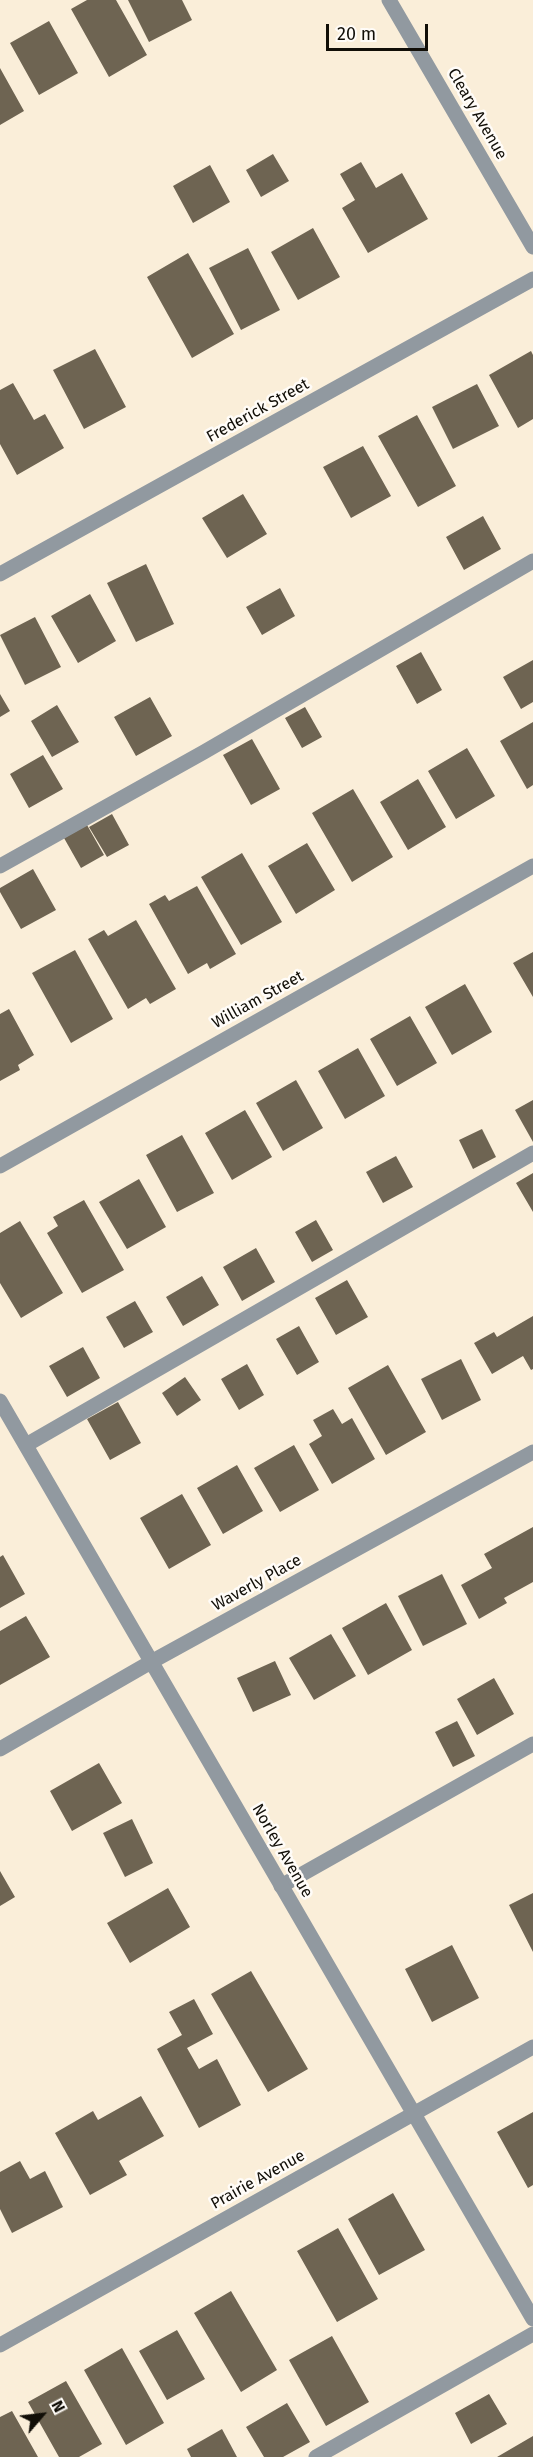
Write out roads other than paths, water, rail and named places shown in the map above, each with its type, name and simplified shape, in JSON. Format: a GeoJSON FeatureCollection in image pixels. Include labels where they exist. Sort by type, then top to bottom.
{"type":"FeatureCollection","features":[{"type":"Feature","properties":{"kind":"street","name":"Cleary Avenue"},"geometry":{"type":"LineString","coordinates":[[390,0],[533,247]]}},
{"type":"Feature","properties":{"kind":"street","name":"Frederick Street"},"geometry":{"type":"LineString","coordinates":[[0,574],[533,279]]}},
{"type":"Feature","properties":{"kind":"street"},"geometry":{"type":"LineString","coordinates":[[0,866],[204,752],[533,561]]}},
{"type":"Feature","properties":{"kind":"street","name":"William Street"},"geometry":{"type":"LineString","coordinates":[[0,1166],[533,866]]}},
{"type":"Feature","properties":{"kind":"street"},"geometry":{"type":"LineString","coordinates":[[26,1445],[533,1153]]}},
{"type":"Feature","properties":{"kind":"street","name":"Norley Avenue"},"geometry":{"type":"LineString","coordinates":[[0,1401],[532,2317]]}},
{"type":"Feature","properties":{"kind":"street","name":"Waverly Place"},"geometry":{"type":"LineString","coordinates":[[0,1749],[151,1662],[533,1452]]}},
{"type":"Feature","properties":{"kind":"street"},"geometry":{"type":"LineString","coordinates":[[281,1886],[533,1744]]}},
{"type":"Feature","properties":{"kind":"street","name":"Prairie Avenue"},"geometry":{"type":"LineString","coordinates":[[0,2345],[533,2047]]}},
{"type":"Feature","properties":{"kind":"street"},"geometry":{"type":"LineString","coordinates":[[316,2457],[533,2334]]}}]}
